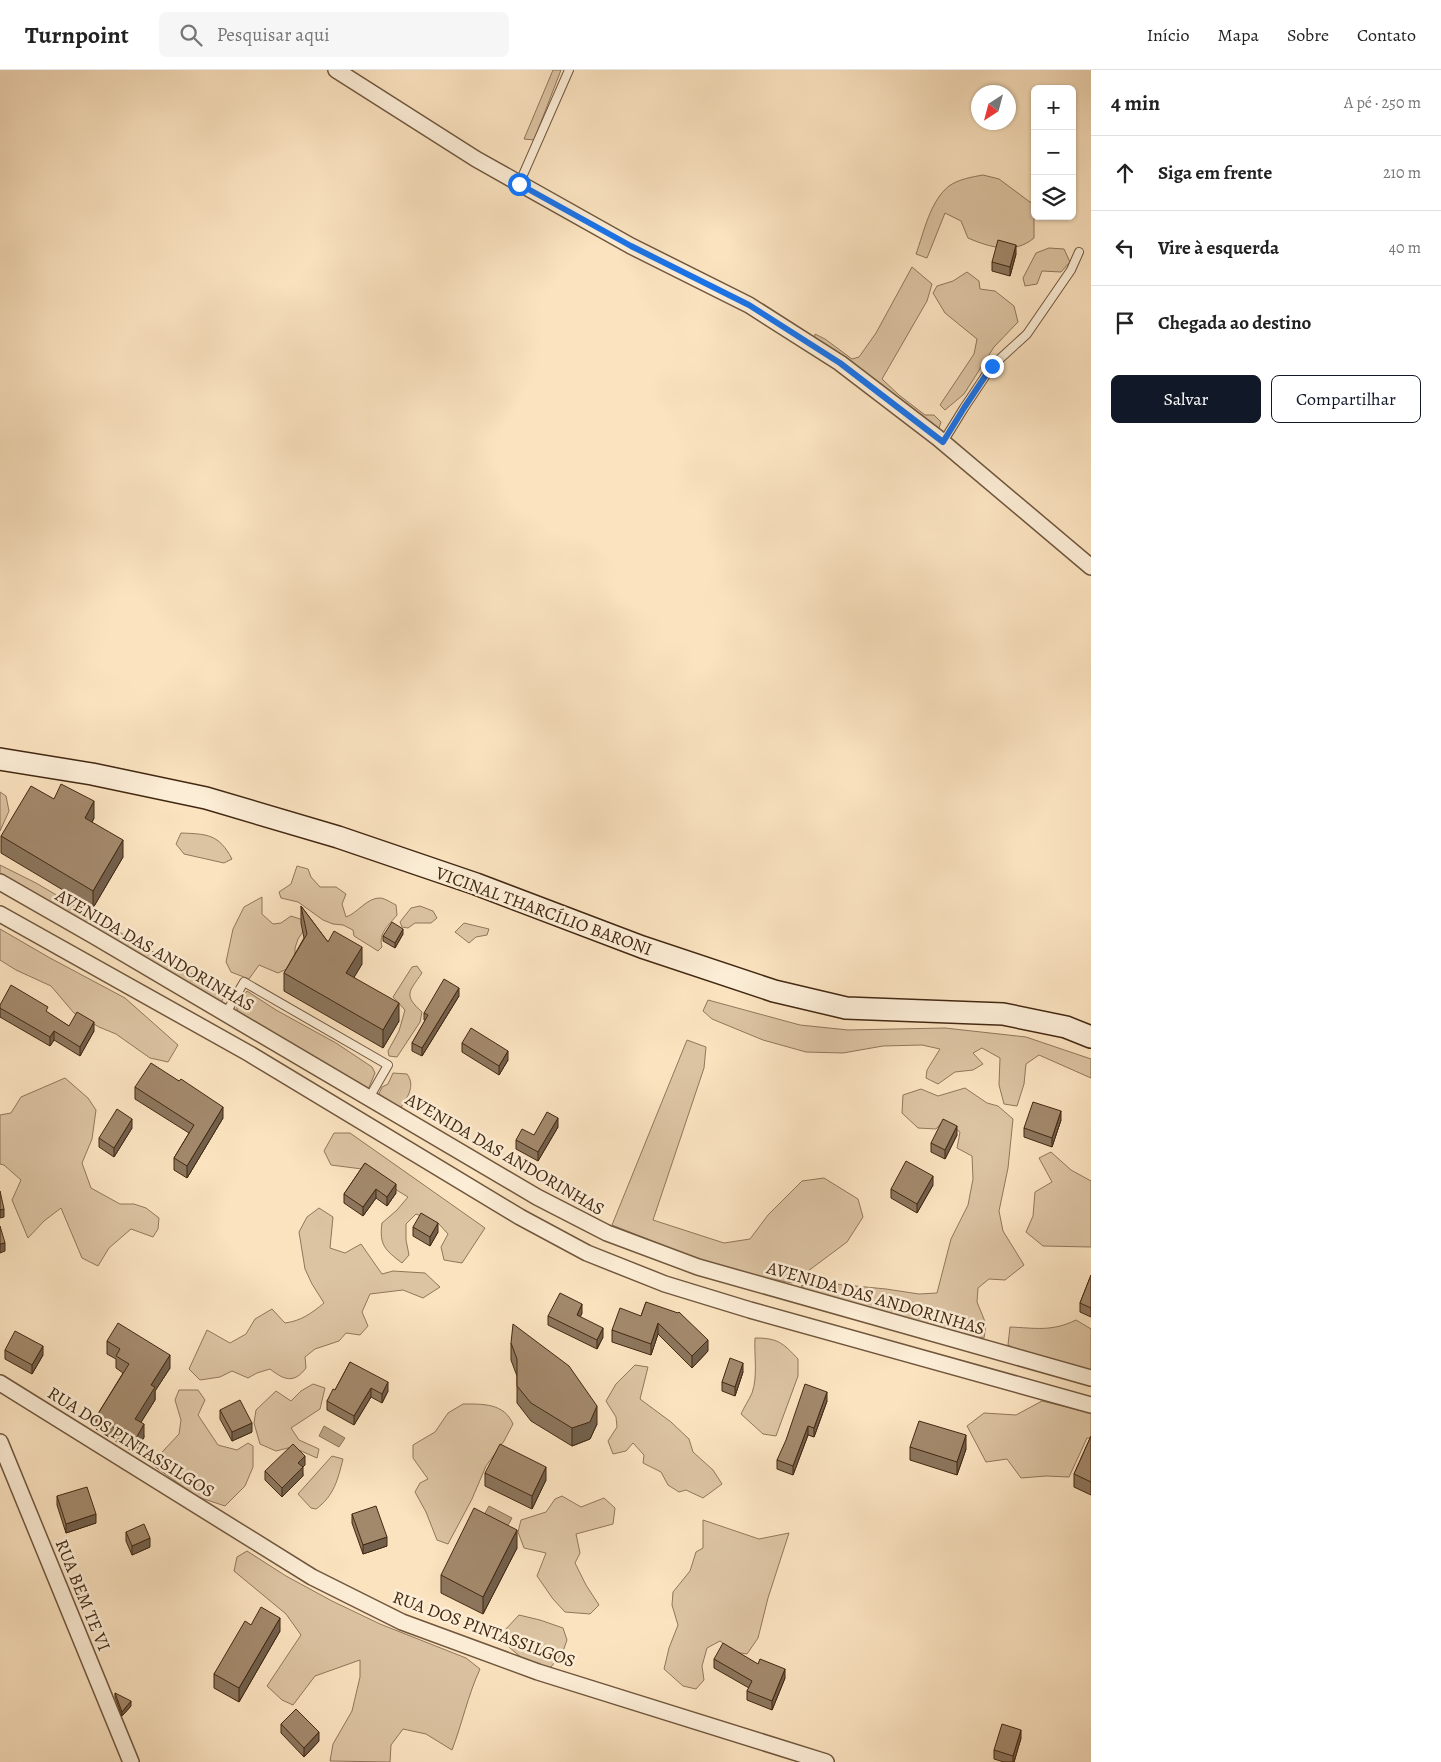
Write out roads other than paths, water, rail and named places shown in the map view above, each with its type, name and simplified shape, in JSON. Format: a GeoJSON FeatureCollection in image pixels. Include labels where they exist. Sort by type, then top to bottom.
{"type":"FeatureCollection","features":[{"type":"Feature","properties":{"kind":"main road","name":"VICINAL THARCÍLIO BARONI"},"geometry":{"type":"LineString","coordinates":[[0,759],[92,774],[206,798],[328,835],[476,884],[642,947],[774,991],[846,1008],[1003,1014],[1066,1027],[1091,1036]]}},
{"type":"Feature","properties":{"kind":"street"},"geometry":{"type":"LineString","coordinates":[[336,70],[476,159],[519,184],[631,246],[749,305],[840,363],[943,442],[1091,567]]}},
{"type":"Feature","properties":{"kind":"street","name":"AVENIDA DAS ANDORINHAS"},"geometry":{"type":"LineString","coordinates":[[0,882],[537,1197],[607,1233],[698,1267],[1091,1378]]}},
{"type":"Feature","properties":{"kind":"street"},"geometry":{"type":"LineString","coordinates":[[0,914],[250,1054],[520,1216],[587,1254],[665,1284],[750,1310],[1091,1406]]}},
{"type":"Feature","properties":{"kind":"street","name":"RUA DOS PINTASSILGOS"},"geometry":{"type":"LineString","coordinates":[[0,1383],[312,1577],[402,1622],[538,1672],[826,1762]]}},
{"type":"Feature","properties":{"kind":"street","name":"RUA BEM TE VI"},"geometry":{"type":"LineString","coordinates":[[0,1442],[131,1762]]}},
{"type":"Feature","properties":{"kind":"lane"},"geometry":{"type":"LineString","coordinates":[[519,184],[570,70]]}},
{"type":"Feature","properties":{"kind":"lane"},"geometry":{"type":"LineString","coordinates":[[943,442],[992,366],[1027,334],[1071,270],[1079,252]]}},
{"type":"Feature","properties":{"kind":"lane"},"geometry":{"type":"LineString","coordinates":[[226,1013],[244,982],[388,1065],[369,1098]]}}]}
